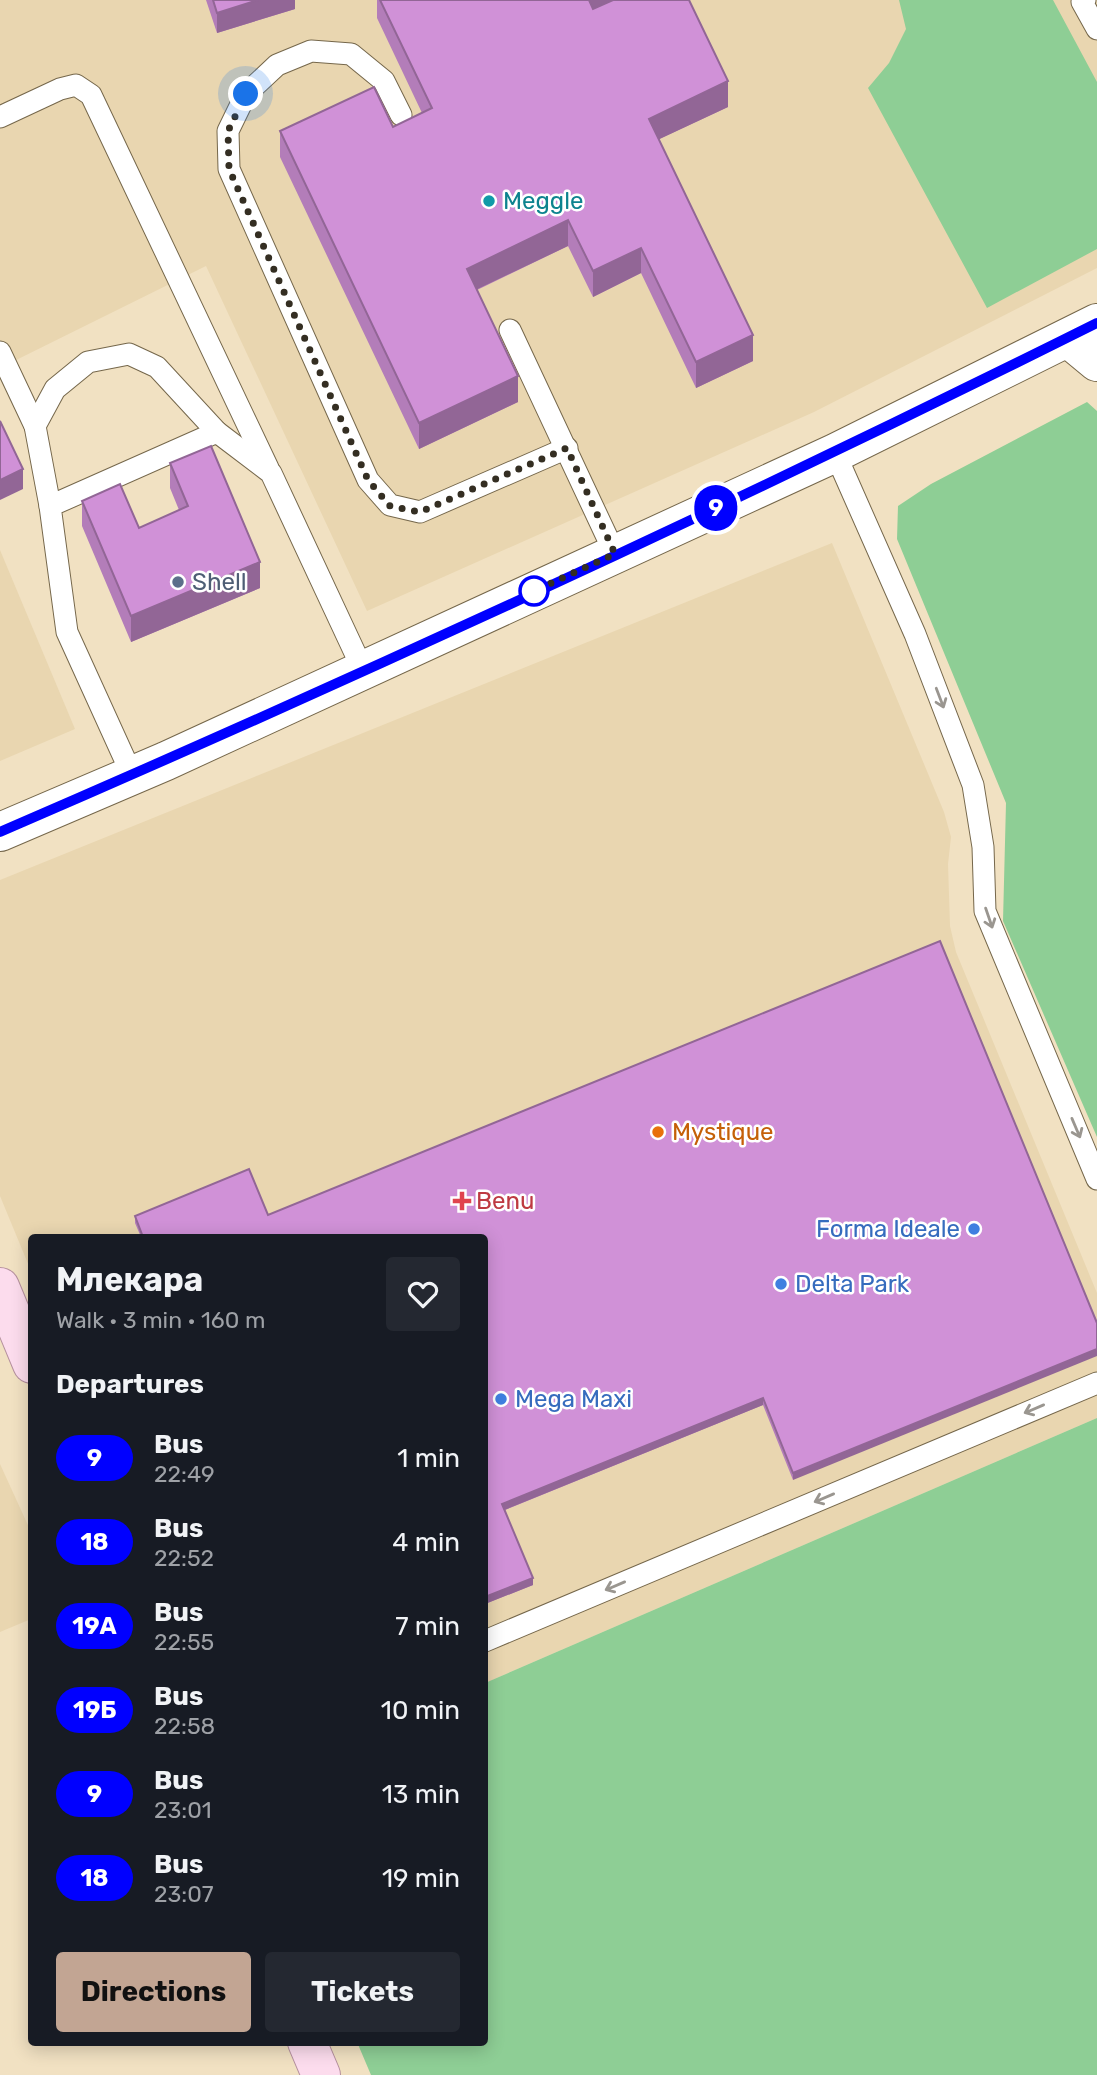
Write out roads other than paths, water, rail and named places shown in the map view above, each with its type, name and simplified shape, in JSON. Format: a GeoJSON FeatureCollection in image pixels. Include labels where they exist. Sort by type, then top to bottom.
{"type":"FeatureCollection","features":[{"type":"Feature","properties":{"kind":"main road"},"geometry":{"type":"LineString","coordinates":[[0,1287],[28,1354]]}},
{"type":"Feature","properties":{"kind":"main road"},"geometry":{"type":"LineString","coordinates":[[309,2046],[321,2075]]}},
{"type":"Feature","properties":{"kind":"street"},"geometry":{"type":"LineString","coordinates":[[0,832],[132,775],[835,453],[1083,330],[1097,362]]}},
{"type":"Feature","properties":{"kind":"lane"},"geometry":{"type":"LineString","coordinates":[[1085,0],[1082,2],[1097,29]]}},
{"type":"Feature","properties":{"kind":"lane"},"geometry":{"type":"LineString","coordinates":[[401,115],[384,81],[351,54],[312,51],[277,65],[246,94],[228,131],[229,169],[368,480],[390,506],[420,512],[567,448]]}},
{"type":"Feature","properties":{"kind":"lane"},"geometry":{"type":"LineString","coordinates":[[0,117],[68,87],[76,85],[91,94],[363,670]]}},
{"type":"Feature","properties":{"kind":"lane"},"geometry":{"type":"LineString","coordinates":[[510,330],[615,554]]}},
{"type":"Feature","properties":{"kind":"lane"},"geometry":{"type":"LineString","coordinates":[[0,352],[35,426],[50,506],[67,632],[132,775]]}},
{"type":"Feature","properties":{"kind":"lane"},"geometry":{"type":"LineString","coordinates":[[35,426],[55,389],[88,362],[129,354],[157,367],[217,432],[271,473]]}},
{"type":"Feature","properties":{"kind":"lane"},"geometry":{"type":"LineString","coordinates":[[50,506],[217,432]]}},
{"type":"Feature","properties":{"kind":"lane"},"geometry":{"type":"LineString","coordinates":[[835,453],[915,635],[974,785],[983,847],[985,911],[1097,1179]]}},
{"type":"Feature","properties":{"kind":"lane"},"geometry":{"type":"LineString","coordinates":[[488,1640],[1097,1383]]}},
{"type":"Feature","properties":{"kind":"place","name":"Meggle"},"geometry":{"type":"Point","coordinates":[489,201]}},
{"type":"Feature","properties":{"kind":"place","name":"Shell"},"geometry":{"type":"Point","coordinates":[178,582]}},
{"type":"Feature","properties":{"kind":"place","name":"Mystique"},"geometry":{"type":"Point","coordinates":[658,1132]}},
{"type":"Feature","properties":{"kind":"place","name":"Benu"},"geometry":{"type":"Point","coordinates":[462,1201]}},
{"type":"Feature","properties":{"kind":"place","name":"Forma Ideale"},"geometry":{"type":"Point","coordinates":[974,1229]}},
{"type":"Feature","properties":{"kind":"place","name":"Delta Park"},"geometry":{"type":"Point","coordinates":[781,1284]}},
{"type":"Feature","properties":{"kind":"place","name":"Mega Maxi"},"geometry":{"type":"Point","coordinates":[501,1399]}}]}
